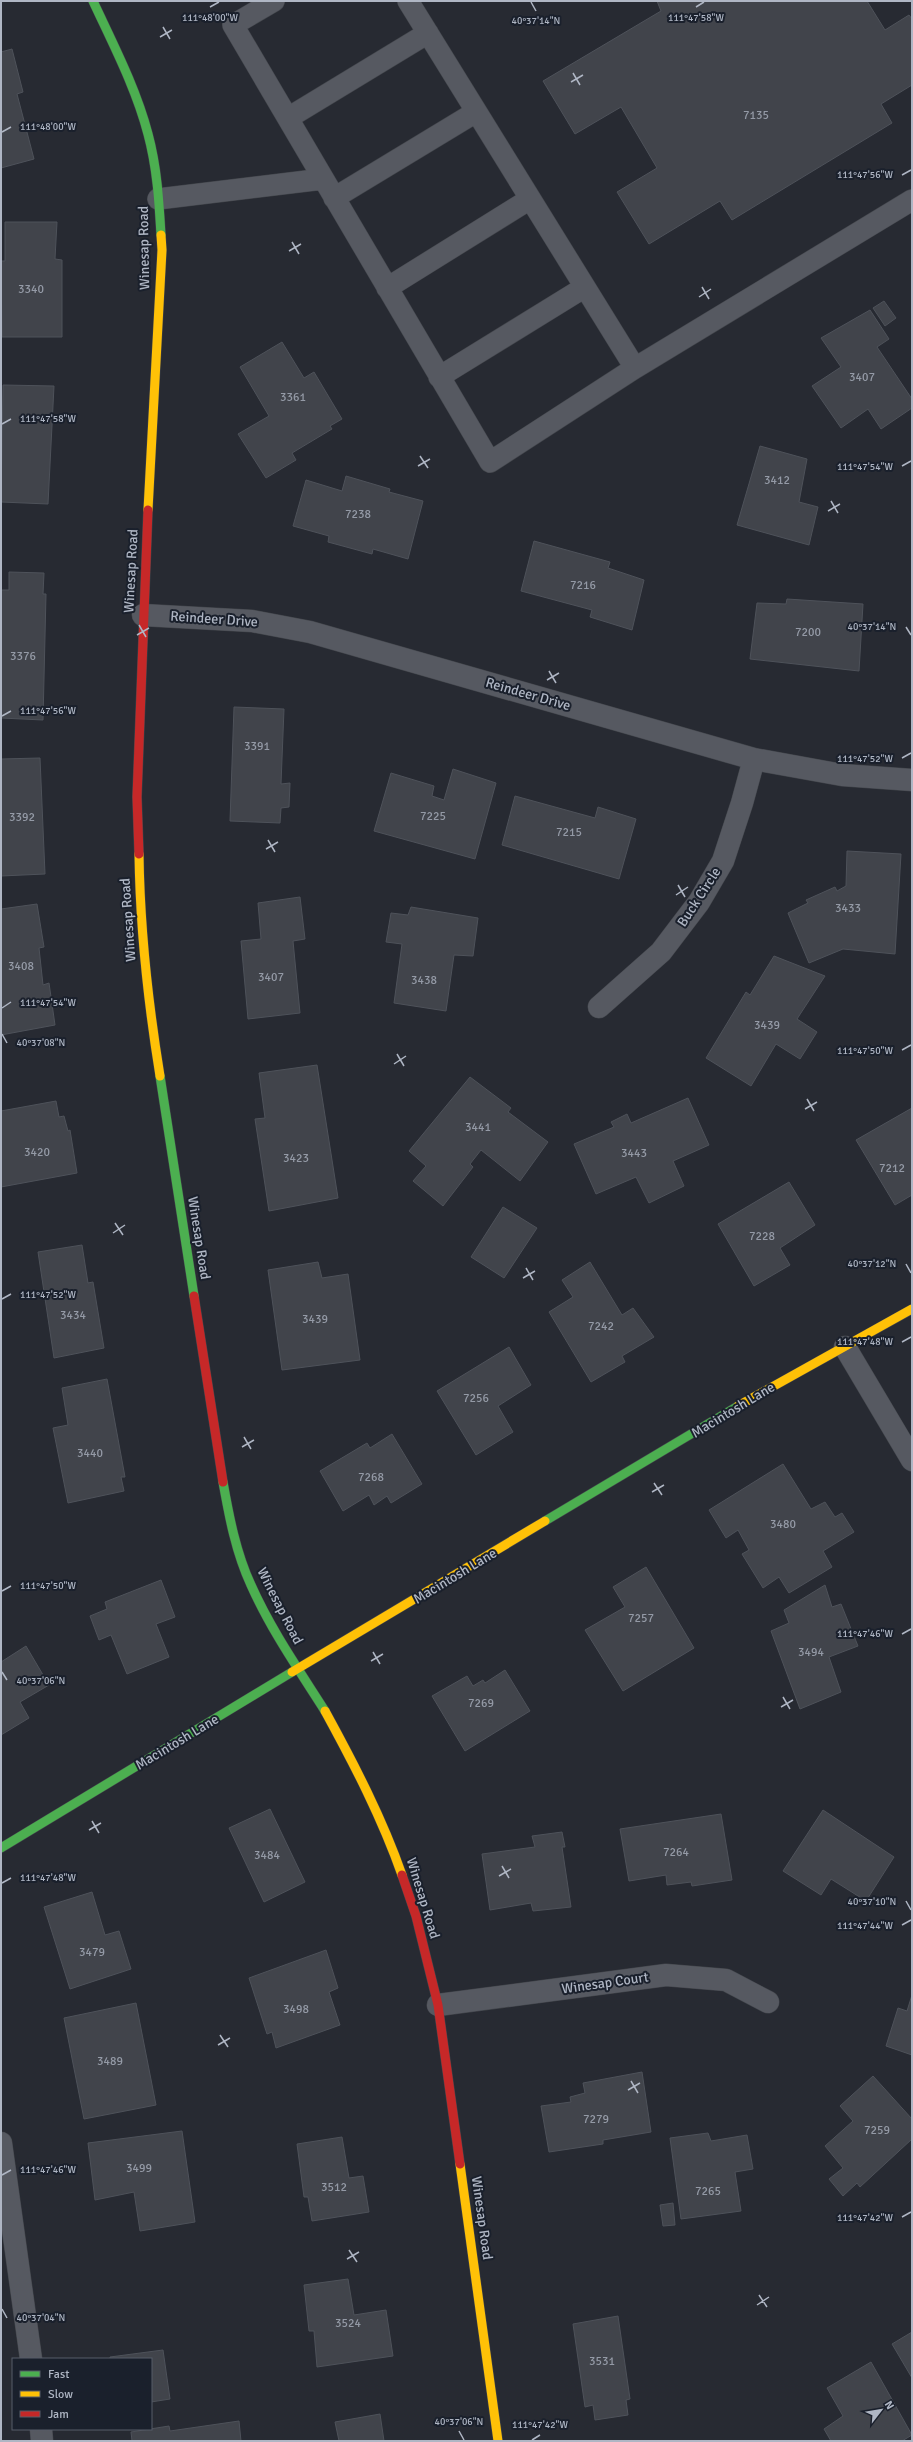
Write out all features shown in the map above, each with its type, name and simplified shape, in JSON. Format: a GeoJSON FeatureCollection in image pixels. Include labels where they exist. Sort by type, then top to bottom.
{"type":"FeatureCollection","features":[{"type":"Feature","properties":{"kind":"street","name":"Winesap Road"},"geometry":{"type":"LineString","coordinates":[[93,1],[123,67],[148,135],[158,199],[162,250],[143,615],[137,797],[140,910],[150,1019],[233,1534],[250,1584],[275,1632],[325,1711],[361,1777],[393,1849],[416,1916],[438,2005],[498,2441]]}},
{"type":"Feature","properties":{"kind":"street","name":"Reindeer Drive"},"geometry":{"type":"LineString","coordinates":[[143,615],[252,621],[310,632],[754,759],[842,775],[912,780]]}},
{"type":"Feature","properties":{"kind":"street","name":"Buck Circle"},"geometry":{"type":"LineString","coordinates":[[599,1007],[661,952],[700,902],[723,861],[742,803],[754,759]]}},
{"type":"Feature","properties":{"kind":"street","name":"Macintosh Lane"},"geometry":{"type":"LineString","coordinates":[[1,1848],[298,1668],[786,1378],[912,1309]]}},
{"type":"Feature","properties":{"kind":"street"},"geometry":{"type":"LineString","coordinates":[[845,1347],[912,1460]]}},
{"type":"Feature","properties":{"kind":"street","name":"Winesap Court"},"geometry":{"type":"LineString","coordinates":[[438,2005],[666,1975],[726,1980],[768,2002]]}},
{"type":"Feature","properties":{"kind":"street"},"geometry":{"type":"LineString","coordinates":[[1,2143],[31,2358]]}},
{"type":"Feature","properties":{"kind":"street"},"geometry":{"type":"LineString","coordinates":[[41,2430],[42,2441]]}},
{"type":"Feature","properties":{"kind":"lane"},"geometry":{"type":"LineString","coordinates":[[274,1],[233,25],[490,462],[635,368],[912,200]]}},
{"type":"Feature","properties":{"kind":"lane"},"geometry":{"type":"LineString","coordinates":[[408,1],[635,368]]}},
{"type":"Feature","properties":{"kind":"lane"},"geometry":{"type":"LineString","coordinates":[[288,118],[428,34]]}},
{"type":"Feature","properties":{"kind":"lane"},"geometry":{"type":"LineString","coordinates":[[334,198],[476,112]]}},
{"type":"Feature","properties":{"kind":"lane"},"geometry":{"type":"LineString","coordinates":[[158,199],[323,179]]}},
{"type":"Feature","properties":{"kind":"lane"},"geometry":{"type":"LineString","coordinates":[[387,288],[530,199]]}},
{"type":"Feature","properties":{"kind":"lane"},"geometry":{"type":"LineString","coordinates":[[439,376],[585,287]]}},
{"type":"Feature","properties":{"kind":"building"},"geometry":{"type":"Polygon","coordinates":[[[657,1],[867,1],[885,30],[909,15],[912,19],[912,85],[881,104],[892,123],[732,220],[720,201],[649,244],[617,192],[657,168],[621,107],[575,134],[543,81],[661,11],[657,1]]]}},
{"type":"Feature","properties":{"kind":"building"},"geometry":{"type":"Polygon","coordinates":[[[12,49],[23,92],[17,94],[34,159],[1,168],[1,52],[12,49]]]}},
{"type":"Feature","properties":{"kind":"building"},"geometry":{"type":"Polygon","coordinates":[[[5,222],[57,222],[55,259],[62,260],[62,337],[2,337],[1,261],[5,261],[5,222]]]}},
{"type":"Feature","properties":{"kind":"building"},"geometry":{"type":"Polygon","coordinates":[[[884,301],[896,318],[885,326],[873,308],[884,301]]]}},
{"type":"Feature","properties":{"kind":"building"},"geometry":{"type":"Polygon","coordinates":[[[870,310],[889,339],[877,347],[912,399],[912,408],[881,429],[868,409],[841,428],[812,386],[841,367],[821,338],[870,310]]]}},
{"type":"Feature","properties":{"kind":"building"},"geometry":{"type":"Polygon","coordinates":[[[282,342],[304,378],[314,372],[342,419],[330,426],[332,429],[292,453],[296,460],[266,478],[238,434],[269,416],[240,367],[282,342]]]}},
{"type":"Feature","properties":{"kind":"building"},"geometry":{"type":"Polygon","coordinates":[[[3,385],[54,386],[48,504],[1,502],[3,385]]]}},
{"type":"Feature","properties":{"kind":"building"},"geometry":{"type":"Polygon","coordinates":[[[760,446],[807,459],[799,502],[818,507],[809,545],[737,525],[760,446]]]}},
{"type":"Feature","properties":{"kind":"building"},"geometry":{"type":"Polygon","coordinates":[[[346,476],[390,489],[389,492],[423,501],[408,559],[373,549],[372,554],[328,542],[329,536],[293,526],[306,480],[342,491],[346,476]]]}},
{"type":"Feature","properties":{"kind":"building"},"geometry":{"type":"Polygon","coordinates":[[[534,541],[610,562],[608,568],[644,580],[632,630],[590,617],[592,610],[521,591],[534,541]]]}},
{"type":"Feature","properties":{"kind":"building"},"geometry":{"type":"Polygon","coordinates":[[[9,572],[44,573],[43,594],[46,594],[43,720],[1,718],[1,590],[9,590],[9,572]]]}},
{"type":"Feature","properties":{"kind":"building"},"geometry":{"type":"Polygon","coordinates":[[[787,599],[863,604],[859,671],[750,659],[757,603],[786,604],[787,599]]]}},
{"type":"Feature","properties":{"kind":"building"},"geometry":{"type":"Polygon","coordinates":[[[234,707],[284,709],[281,784],[290,783],[289,807],[281,808],[280,823],[230,821],[234,707]]]}},
{"type":"Feature","properties":{"kind":"building"},"geometry":{"type":"Polygon","coordinates":[[[40,758],[45,874],[1,876],[1,759],[40,758]]]}},
{"type":"Feature","properties":{"kind":"building"},"geometry":{"type":"Polygon","coordinates":[[[453,769],[496,783],[475,859],[374,831],[391,773],[434,786],[432,796],[444,800],[453,769]]]}},
{"type":"Feature","properties":{"kind":"building"},"geometry":{"type":"Polygon","coordinates":[[[515,796],[595,818],[598,807],[636,819],[619,879],[502,845],[515,796]]]}},
{"type":"Feature","properties":{"kind":"building"},"geometry":{"type":"Polygon","coordinates":[[[847,851],[901,854],[895,954],[843,949],[809,963],[788,913],[808,903],[806,900],[835,887],[837,891],[846,886],[847,851]]]}},
{"type":"Feature","properties":{"kind":"building"},"geometry":{"type":"Polygon","coordinates":[[[300,897],[305,939],[293,941],[300,1013],[248,1019],[241,941],[261,939],[258,903],[300,897]]]}},
{"type":"Feature","properties":{"kind":"building"},"geometry":{"type":"Polygon","coordinates":[[[37,904],[44,947],[39,948],[43,985],[49,983],[55,1025],[1,1035],[1,909],[37,904]]]}},
{"type":"Feature","properties":{"kind":"building"},"geometry":{"type":"Polygon","coordinates":[[[411,907],[478,918],[473,956],[454,955],[446,1011],[394,1003],[402,944],[386,942],[391,913],[408,915],[411,907]]]}},
{"type":"Feature","properties":{"kind":"building"},"geometry":{"type":"Polygon","coordinates":[[[774,956],[825,976],[797,1019],[817,1032],[800,1059],[776,1044],[751,1086],[706,1058],[746,992],[750,995],[774,956]]]}},
{"type":"Feature","properties":{"kind":"building"},"geometry":{"type":"Polygon","coordinates":[[[317,1065],[338,1198],[269,1211],[255,1119],[265,1118],[259,1073],[317,1065]]]}},
{"type":"Feature","properties":{"kind":"building"},"geometry":{"type":"Polygon","coordinates":[[[470,1077],[511,1108],[508,1112],[548,1142],[520,1181],[481,1150],[470,1164],[473,1167],[443,1206],[413,1181],[426,1166],[409,1151],[470,1077]]]}},
{"type":"Feature","properties":{"kind":"building"},"geometry":{"type":"Polygon","coordinates":[[[688,1098],[709,1145],[673,1161],[684,1186],[649,1203],[636,1177],[596,1194],[574,1144],[614,1127],[611,1122],[627,1114],[631,1123],[688,1098]]]}},
{"type":"Feature","properties":{"kind":"building"},"geometry":{"type":"Polygon","coordinates":[[[56,1101],[59,1117],[64,1116],[68,1131],[70,1130],[77,1173],[1,1187],[1,1111],[56,1101]]]}},
{"type":"Feature","properties":{"kind":"building"},"geometry":{"type":"Polygon","coordinates":[[[912,1108],[912,1195],[895,1205],[856,1140],[912,1108]]]}},
{"type":"Feature","properties":{"kind":"building"},"geometry":{"type":"Polygon","coordinates":[[[789,1182],[815,1225],[780,1248],[790,1265],[754,1286],[718,1224],[789,1182]]]}},
{"type":"Feature","properties":{"kind":"building"},"geometry":{"type":"Polygon","coordinates":[[[503,1207],[537,1228],[504,1278],[471,1257],[503,1207]]]}},
{"type":"Feature","properties":{"kind":"building"},"geometry":{"type":"Polygon","coordinates":[[[82,1245],[88,1283],[93,1282],[104,1348],[54,1358],[38,1252],[82,1245]]]}},
{"type":"Feature","properties":{"kind":"building"},"geometry":{"type":"Polygon","coordinates":[[[318,1262],[322,1278],[348,1274],[360,1360],[282,1370],[268,1270],[318,1262]]]}},
{"type":"Feature","properties":{"kind":"building"},"geometry":{"type":"Polygon","coordinates":[[[590,1262],[622,1315],[633,1308],[654,1337],[622,1356],[625,1362],[591,1382],[549,1312],[573,1297],[562,1280],[590,1262]]]}},
{"type":"Feature","properties":{"kind":"building"},"geometry":{"type":"Polygon","coordinates":[[[509,1347],[531,1385],[498,1406],[513,1432],[476,1455],[437,1391],[509,1347]]]}},
{"type":"Feature","properties":{"kind":"building"},"geometry":{"type":"Polygon","coordinates":[[[107,1379],[125,1477],[121,1477],[124,1491],[68,1503],[53,1428],[68,1425],[62,1388],[107,1379]]]}},
{"type":"Feature","properties":{"kind":"building"},"geometry":{"type":"Polygon","coordinates":[[[392,1434],[422,1484],[391,1503],[387,1496],[374,1505],[369,1495],[343,1511],[320,1471],[367,1443],[370,1448],[392,1434]]]}},
{"type":"Feature","properties":{"kind":"building"},"geometry":{"type":"Polygon","coordinates":[[[783,1464],[811,1509],[825,1502],[835,1517],[842,1513],[854,1532],[823,1551],[832,1567],[789,1593],[779,1577],[763,1588],[742,1554],[749,1550],[738,1530],[726,1538],[709,1510],[783,1464]]]}},
{"type":"Feature","properties":{"kind":"building"},"geometry":{"type":"Polygon","coordinates":[[[646,1567],[694,1648],[623,1691],[585,1630],[625,1607],[613,1587],[646,1567]]]}},
{"type":"Feature","properties":{"kind":"building"},"geometry":{"type":"Polygon","coordinates":[[[161,1580],[175,1617],[156,1624],[169,1657],[127,1674],[111,1635],[99,1640],[90,1616],[107,1609],[105,1602],[161,1580]]]}},
{"type":"Feature","properties":{"kind":"building"},"geometry":{"type":"Polygon","coordinates":[[[825,1585],[832,1607],[841,1604],[858,1646],[829,1657],[841,1692],[800,1709],[771,1631],[789,1623],[784,1610],[825,1585]]]}},
{"type":"Feature","properties":{"kind":"building"},"geometry":{"type":"Polygon","coordinates":[[[26,1646],[49,1685],[20,1702],[29,1718],[1,1735],[1,1662],[26,1646]]]}},
{"type":"Feature","properties":{"kind":"building"},"geometry":{"type":"Polygon","coordinates":[[[505,1670],[530,1711],[465,1751],[432,1696],[467,1676],[473,1686],[483,1680],[485,1683],[505,1670]]]}},
{"type":"Feature","properties":{"kind":"building"},"geometry":{"type":"Polygon","coordinates":[[[270,1809],[305,1882],[264,1902],[229,1828],[270,1809]]]}},
{"type":"Feature","properties":{"kind":"building"},"geometry":{"type":"Polygon","coordinates":[[[823,1810],[894,1857],[866,1901],[831,1879],[821,1895],[783,1871],[823,1810]]]}},
{"type":"Feature","properties":{"kind":"building"},"geometry":{"type":"Polygon","coordinates":[[[721,1814],[732,1880],[692,1886],[691,1882],[667,1885],[666,1875],[629,1881],[620,1829],[721,1814]]]}},
{"type":"Feature","properties":{"kind":"building"},"geometry":{"type":"Polygon","coordinates":[[[562,1832],[565,1847],[562,1847],[571,1907],[533,1911],[531,1903],[490,1910],[482,1854],[535,1847],[532,1836],[562,1832]]]}},
{"type":"Feature","properties":{"kind":"building"},"geometry":{"type":"Polygon","coordinates":[[[92,1892],[105,1935],[119,1931],[131,1969],[70,1989],[44,1907],[92,1892]]]}},
{"type":"Feature","properties":{"kind":"building"},"geometry":{"type":"Polygon","coordinates":[[[326,1950],[338,1988],[329,1992],[340,2025],[276,2048],[272,2032],[267,2034],[249,1978],[326,1950]]]}},
{"type":"Feature","properties":{"kind":"building"},"geometry":{"type":"Polygon","coordinates":[[[912,1995],[912,2055],[886,2046],[898,2008],[907,2011],[912,1995]]]}},
{"type":"Feature","properties":{"kind":"building"},"geometry":{"type":"Polygon","coordinates":[[[136,2003],[156,2105],[84,2119],[64,2018],[136,2003]]]}},
{"type":"Feature","properties":{"kind":"building"},"geometry":{"type":"Polygon","coordinates":[[[642,2072],[651,2132],[603,2140],[603,2144],[549,2152],[541,2106],[571,2102],[570,2097],[585,2093],[583,2083],[642,2072]]]}},
{"type":"Feature","properties":{"kind":"building"},"geometry":{"type":"Polygon","coordinates":[[[873,2076],[912,2119],[912,2139],[860,2187],[857,2183],[843,2196],[829,2179],[843,2168],[825,2146],[853,2121],[840,2106],[873,2076]]]}},
{"type":"Feature","properties":{"kind":"building"},"geometry":{"type":"Polygon","coordinates":[[[182,2131],[195,2222],[140,2231],[134,2192],[95,2200],[88,2143],[182,2131]]]}},
{"type":"Feature","properties":{"kind":"building"},"geometry":{"type":"Polygon","coordinates":[[[708,2133],[711,2141],[747,2135],[753,2169],[735,2172],[741,2211],[681,2219],[670,2138],[708,2133]]]}},
{"type":"Feature","properties":{"kind":"building"},"geometry":{"type":"Polygon","coordinates":[[[342,2137],[349,2178],[363,2176],[369,2212],[312,2221],[308,2197],[304,2197],[297,2144],[342,2137]]]}},
{"type":"Feature","properties":{"kind":"building"},"geometry":{"type":"Polygon","coordinates":[[[673,2203],[675,2225],[663,2226],[660,2205],[673,2203]]]}},
{"type":"Feature","properties":{"kind":"building"},"geometry":{"type":"Polygon","coordinates":[[[348,2279],[354,2315],[386,2310],[393,2356],[317,2367],[314,2331],[309,2331],[304,2285],[348,2279]]]}},
{"type":"Feature","properties":{"kind":"building"},"geometry":{"type":"Polygon","coordinates":[[[618,2316],[630,2399],[626,2400],[628,2415],[595,2420],[593,2405],[585,2407],[573,2324],[618,2316]]]}},
{"type":"Feature","properties":{"kind":"building"},"geometry":{"type":"Polygon","coordinates":[[[912,2332],[912,2378],[892,2344],[912,2332]]]}},
{"type":"Feature","properties":{"kind":"building"},"geometry":{"type":"Polygon","coordinates":[[[163,2350],[170,2399],[152,2402],[152,2358],[110,2357],[163,2350]]]}},
{"type":"Feature","properties":{"kind":"building"},"geometry":{"type":"Polygon","coordinates":[[[871,2362],[912,2435],[902,2441],[831,2441],[824,2429],[843,2416],[827,2388],[871,2362]]]}},
{"type":"Feature","properties":{"kind":"building"},"geometry":{"type":"Polygon","coordinates":[[[380,2414],[384,2441],[339,2441],[335,2422],[380,2414]]]}},
{"type":"Feature","properties":{"kind":"building"},"geometry":{"type":"Polygon","coordinates":[[[239,2421],[241,2441],[132,2441],[131,2432],[152,2430],[152,2429],[169,2426],[170,2431],[239,2421]]]}},
{"type":"Feature","properties":{"kind":"traffic: fast"},"geometry":{"type":"LineString","coordinates":[[93,1],[131,83],[148,134],[156,171],[161,235]]}},
{"type":"Feature","properties":{"kind":"traffic: fast"},"geometry":{"type":"LineString","coordinates":[[160,1076],[194,1296]]}},
{"type":"Feature","properties":{"kind":"traffic: fast"},"geometry":{"type":"LineString","coordinates":[[545,1521],[738,1406]]}},
{"type":"Feature","properties":{"kind":"traffic: fast"},"geometry":{"type":"LineString","coordinates":[[223,1482],[237,1547],[251,1585],[276,1634],[325,1711]]}},
{"type":"Feature","properties":{"kind":"traffic: fast"},"geometry":{"type":"LineString","coordinates":[[1,1848],[292,1672]]}},
{"type":"Feature","properties":{"kind":"traffic: slow"},"geometry":{"type":"LineString","coordinates":[[148,510],[162,250],[161,235]]}},
{"type":"Feature","properties":{"kind":"traffic: slow"},"geometry":{"type":"LineString","coordinates":[[139,854],[145,965],[160,1076]]}},
{"type":"Feature","properties":{"kind":"traffic: slow"},"geometry":{"type":"LineString","coordinates":[[738,1406],[912,1309]]}},
{"type":"Feature","properties":{"kind":"traffic: slow"},"geometry":{"type":"LineString","coordinates":[[292,1672],[545,1521]]}},
{"type":"Feature","properties":{"kind":"traffic: slow"},"geometry":{"type":"LineString","coordinates":[[325,1711],[367,1792],[386,1833],[402,1875]]}},
{"type":"Feature","properties":{"kind":"traffic: slow"},"geometry":{"type":"LineString","coordinates":[[460,2164],[498,2441]]}},
{"type":"Feature","properties":{"kind":"traffic: jam"},"geometry":{"type":"LineString","coordinates":[[139,854],[137,797],[148,510]]}},
{"type":"Feature","properties":{"kind":"traffic: jam"},"geometry":{"type":"LineString","coordinates":[[194,1296],[223,1482]]}},
{"type":"Feature","properties":{"kind":"traffic: jam"},"geometry":{"type":"LineString","coordinates":[[402,1875],[416,1916],[438,2005],[460,2164]]}}]}
